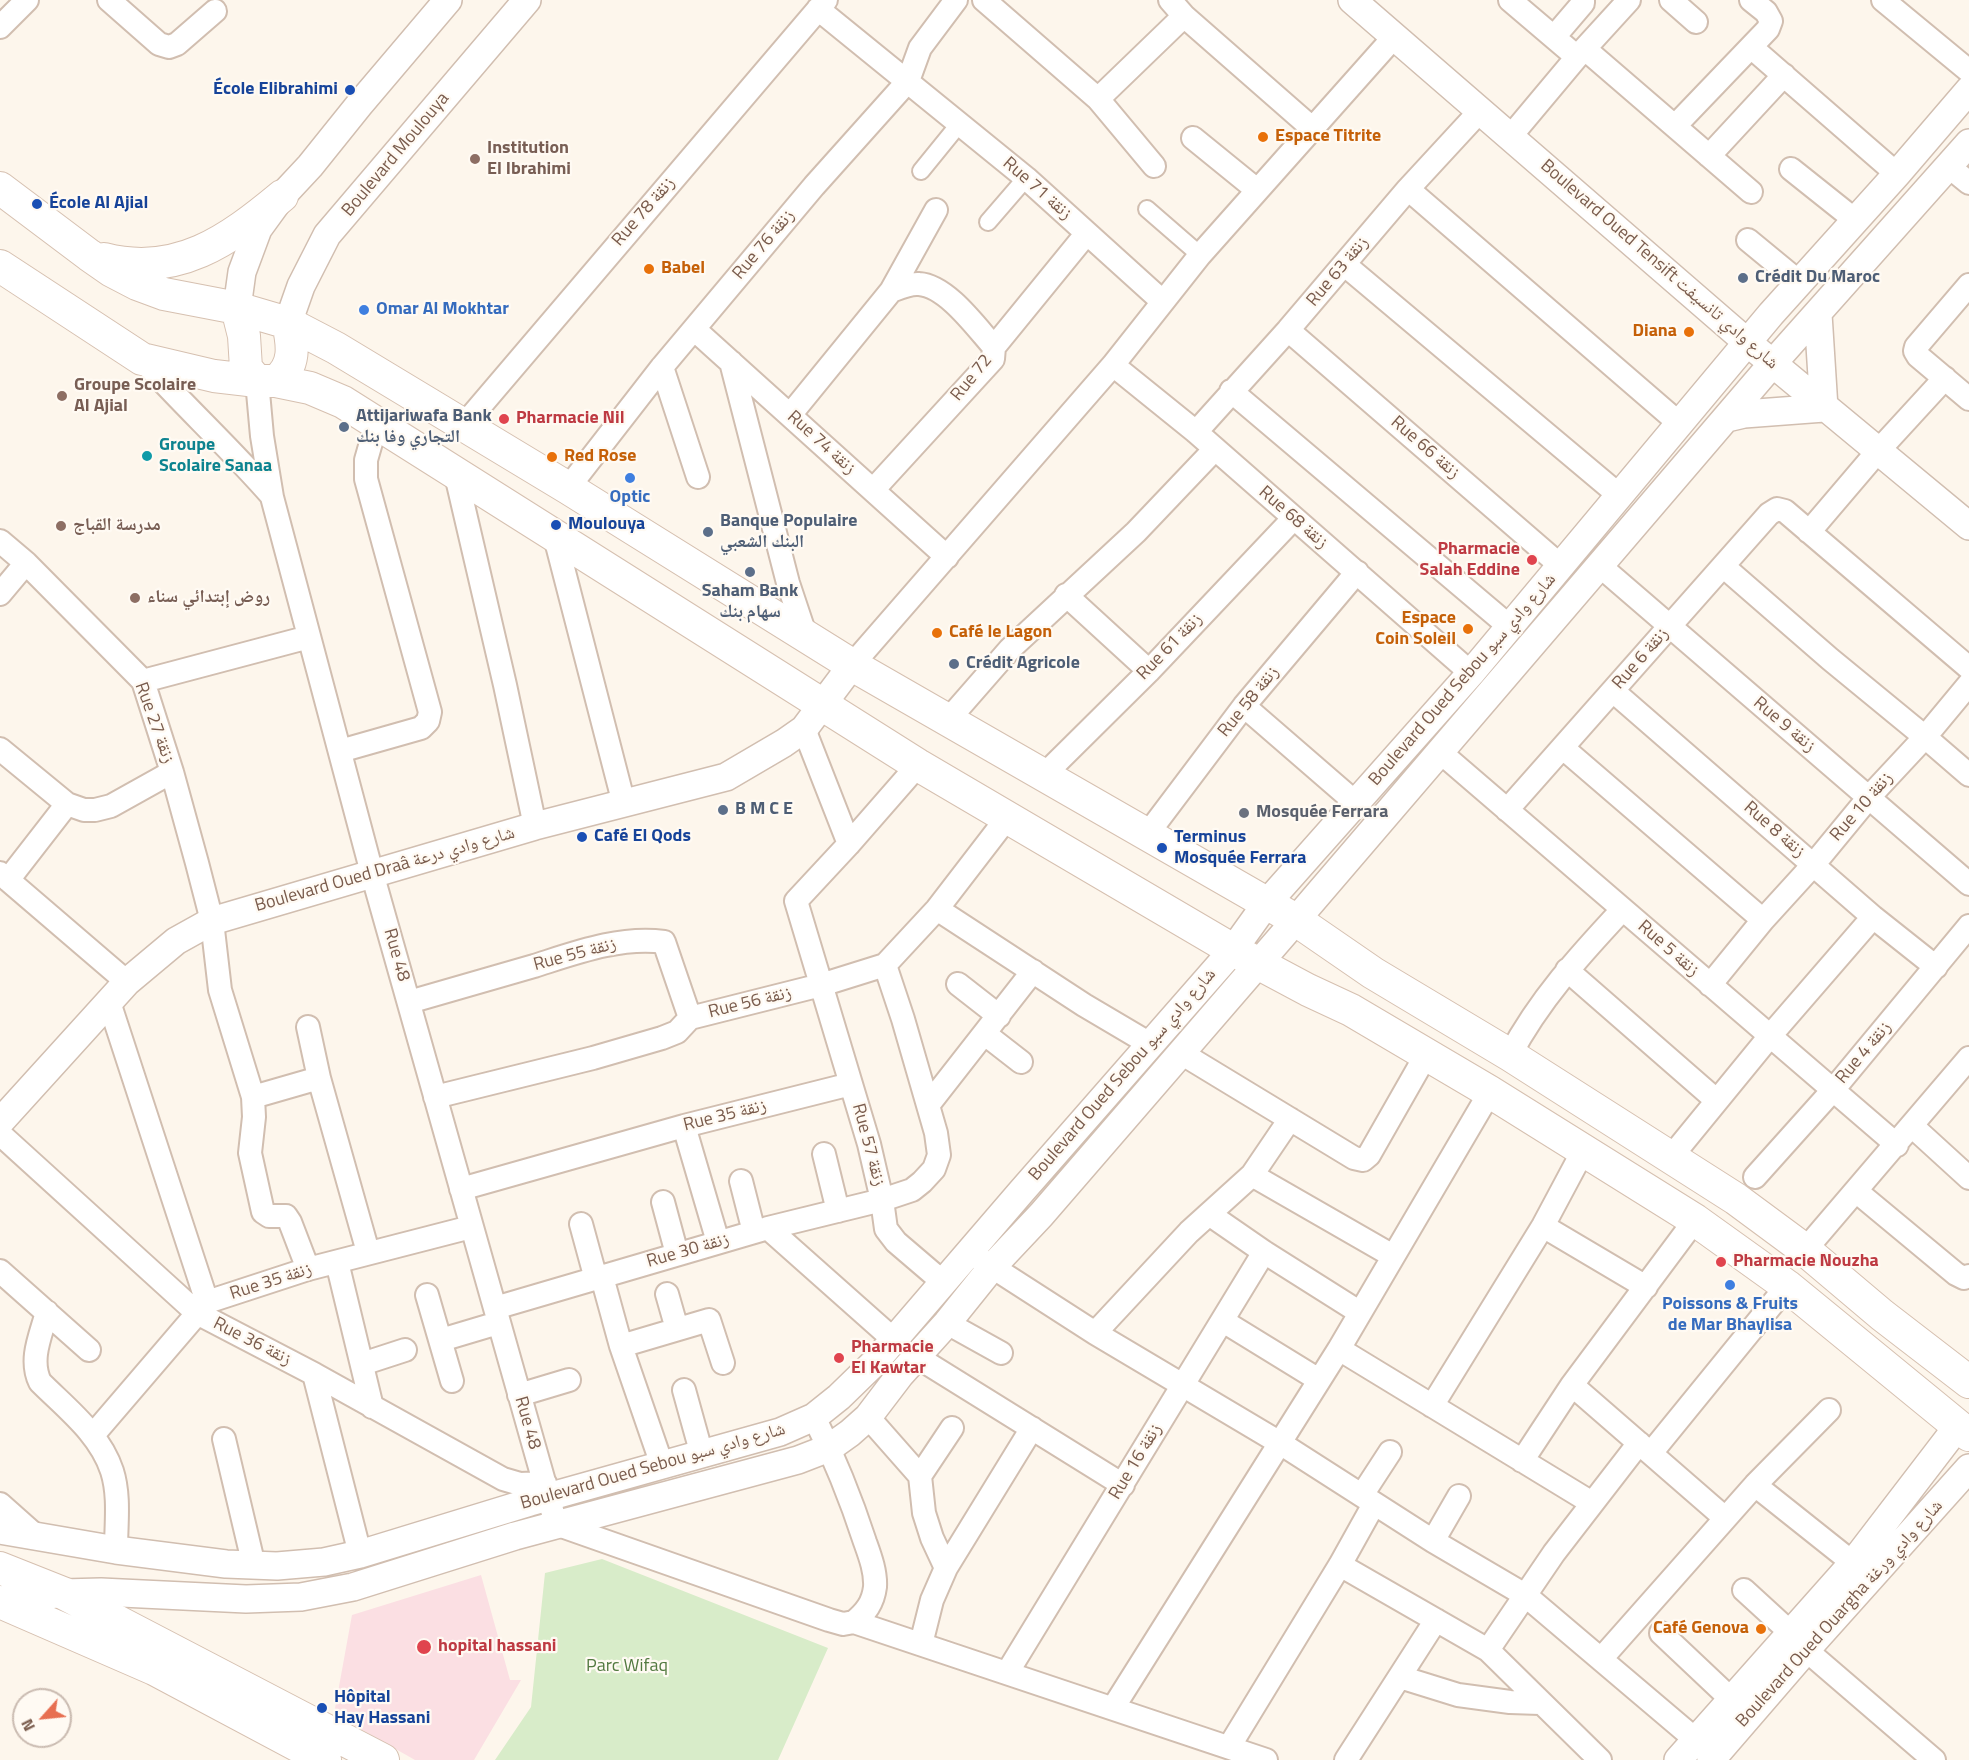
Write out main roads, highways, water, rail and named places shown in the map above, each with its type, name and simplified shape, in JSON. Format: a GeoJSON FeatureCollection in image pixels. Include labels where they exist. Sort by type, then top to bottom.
{"type":"FeatureCollection","features":[{"type":"Feature","properties":{"kind":"main road"},"geometry":{"type":"LineString","coordinates":[[0,188],[89,255],[112,271],[137,284],[164,294],[237,308],[288,324],[336,348],[568,488],[852,665],[1045,774],[1146,836],[1296,920],[1373,973],[1510,1055],[1737,1199],[1805,1250],[1882,1315],[1969,1382]]}},
{"type":"Feature","properties":{"kind":"main road"},"geometry":{"type":"LineString","coordinates":[[89,255],[123,264],[143,265],[183,258],[220,243],[282,196]]}},
{"type":"Feature","properties":{"kind":"main road"},"geometry":{"type":"LineString","coordinates":[[0,266],[142,359],[214,376],[310,388],[343,402],[700,626],[812,717],[918,765],[1245,956],[1351,1010],[1490,1092],[1695,1220],[1787,1286],[1964,1430]]}},
{"type":"Feature","properties":{"kind":"main road"},"geometry":{"type":"LineString","coordinates":[[237,308],[244,336],[246,368],[266,381]]}},
{"type":"Feature","properties":{"kind":"main road"},"geometry":{"type":"LineString","coordinates":[[266,381],[284,375],[290,365],[291,337],[288,324]]}},
{"type":"Feature","properties":{"kind":"main road"},"geometry":{"type":"LineString","coordinates":[[0,1568],[63,1593],[325,1749]]}},
{"type":"Feature","properties":{"kind":"main road"},"geometry":{"type":"LineString","coordinates":[[8,1605],[154,1669],[325,1749],[383,1760]]}},
{"type":"Feature","properties":{"kind":"place","name":"École Elibrahimi"},"geometry":{"type":"Point","coordinates":[350,90]}},
{"type":"Feature","properties":{"kind":"place","name":"Espace Titrite"},"geometry":{"type":"Point","coordinates":[1263,137]}},
{"type":"Feature","properties":{"kind":"place","name":"Institution El Ibrahimi"},"geometry":{"type":"Point","coordinates":[475,159]}},
{"type":"Feature","properties":{"kind":"place","name":"École Al Ajial"},"geometry":{"type":"Point","coordinates":[37,204]}},
{"type":"Feature","properties":{"kind":"place","name":"Babel"},"geometry":{"type":"Point","coordinates":[649,269]}},
{"type":"Feature","properties":{"kind":"place","name":"Crédit Du Maroc"},"geometry":{"type":"Point","coordinates":[1743,278]}},
{"type":"Feature","properties":{"kind":"place","name":"Omar Al Mokhtar"},"geometry":{"type":"Point","coordinates":[364,310]}},
{"type":"Feature","properties":{"kind":"place","name":"Diana"},"geometry":{"type":"Point","coordinates":[1689,332]}},
{"type":"Feature","properties":{"kind":"place","name":"Groupe Scolaire Al Ajial"},"geometry":{"type":"Point","coordinates":[62,396]}},
{"type":"Feature","properties":{"kind":"place","name":"Pharmacie Nil"},"geometry":{"type":"Point","coordinates":[504,419]}},
{"type":"Feature","properties":{"kind":"place","name":"Attijariwafa Bank التجاري وفا بنك"},"geometry":{"type":"Point","coordinates":[344,427]}},
{"type":"Feature","properties":{"kind":"place","name":"Groupe Scolaire Sanaa"},"geometry":{"type":"Point","coordinates":[147,456]}},
{"type":"Feature","properties":{"kind":"place","name":"Red Rose"},"geometry":{"type":"Point","coordinates":[552,457]}},
{"type":"Feature","properties":{"kind":"place","name":"Optic"},"geometry":{"type":"Point","coordinates":[630,478]}},
{"type":"Feature","properties":{"kind":"place","name":"Moulouya"},"geometry":{"type":"Point","coordinates":[556,525]}},
{"type":"Feature","properties":{"kind":"place","name":"مدرسة القباج"},"geometry":{"type":"Point","coordinates":[61,526]}},
{"type":"Feature","properties":{"kind":"place","name":"Banque Populaire البنك الشعبي"},"geometry":{"type":"Point","coordinates":[708,532]}},
{"type":"Feature","properties":{"kind":"place","name":"Pharmacie Salah Eddine"},"geometry":{"type":"Point","coordinates":[1532,560]}},
{"type":"Feature","properties":{"kind":"place","name":"Saham Bank سهام بنك"},"geometry":{"type":"Point","coordinates":[750,572]}},
{"type":"Feature","properties":{"kind":"place","name":"روض إبتدائي سناء"},"geometry":{"type":"Point","coordinates":[135,598]}},
{"type":"Feature","properties":{"kind":"place","name":"Espace Coin Soleil"},"geometry":{"type":"Point","coordinates":[1468,629]}},
{"type":"Feature","properties":{"kind":"place","name":"Café le Lagon"},"geometry":{"type":"Point","coordinates":[937,633]}},
{"type":"Feature","properties":{"kind":"place","name":"Crédit Agricole"},"geometry":{"type":"Point","coordinates":[954,664]}},
{"type":"Feature","properties":{"kind":"place","name":"B M C E"},"geometry":{"type":"Point","coordinates":[723,810]}},
{"type":"Feature","properties":{"kind":"place","name":"Mosquée Ferrara"},"geometry":{"type":"Point","coordinates":[1244,813]}},
{"type":"Feature","properties":{"kind":"place","name":"Café El Qods"},"geometry":{"type":"Point","coordinates":[582,837]}},
{"type":"Feature","properties":{"kind":"place","name":"Terminus Mosquée Ferrara"},"geometry":{"type":"Point","coordinates":[1162,848]}},
{"type":"Feature","properties":{"kind":"place","name":"Pharmacie Nouzha"},"geometry":{"type":"Point","coordinates":[1721,1262]}},
{"type":"Feature","properties":{"kind":"place","name":"Poissons & Fruits de Mar Bhaylisa"},"geometry":{"type":"Point","coordinates":[1730,1285]}},
{"type":"Feature","properties":{"kind":"place","name":"Pharmacie El Kawtar"},"geometry":{"type":"Point","coordinates":[839,1358]}},
{"type":"Feature","properties":{"kind":"place","name":"Café Genova"},"geometry":{"type":"Point","coordinates":[1761,1629]}},
{"type":"Feature","properties":{"kind":"place","name":"hopital hassani"},"geometry":{"type":"Point","coordinates":[424,1647]}},
{"type":"Feature","properties":{"kind":"place","name":"Hôpital Hay Hassani"},"geometry":{"type":"Point","coordinates":[322,1708]}},
{"type":"Feature","properties":{"kind":"park label","name":"Parc Wifaq"},"geometry":{"type":"Point","coordinates":[627,1667]}}]}
